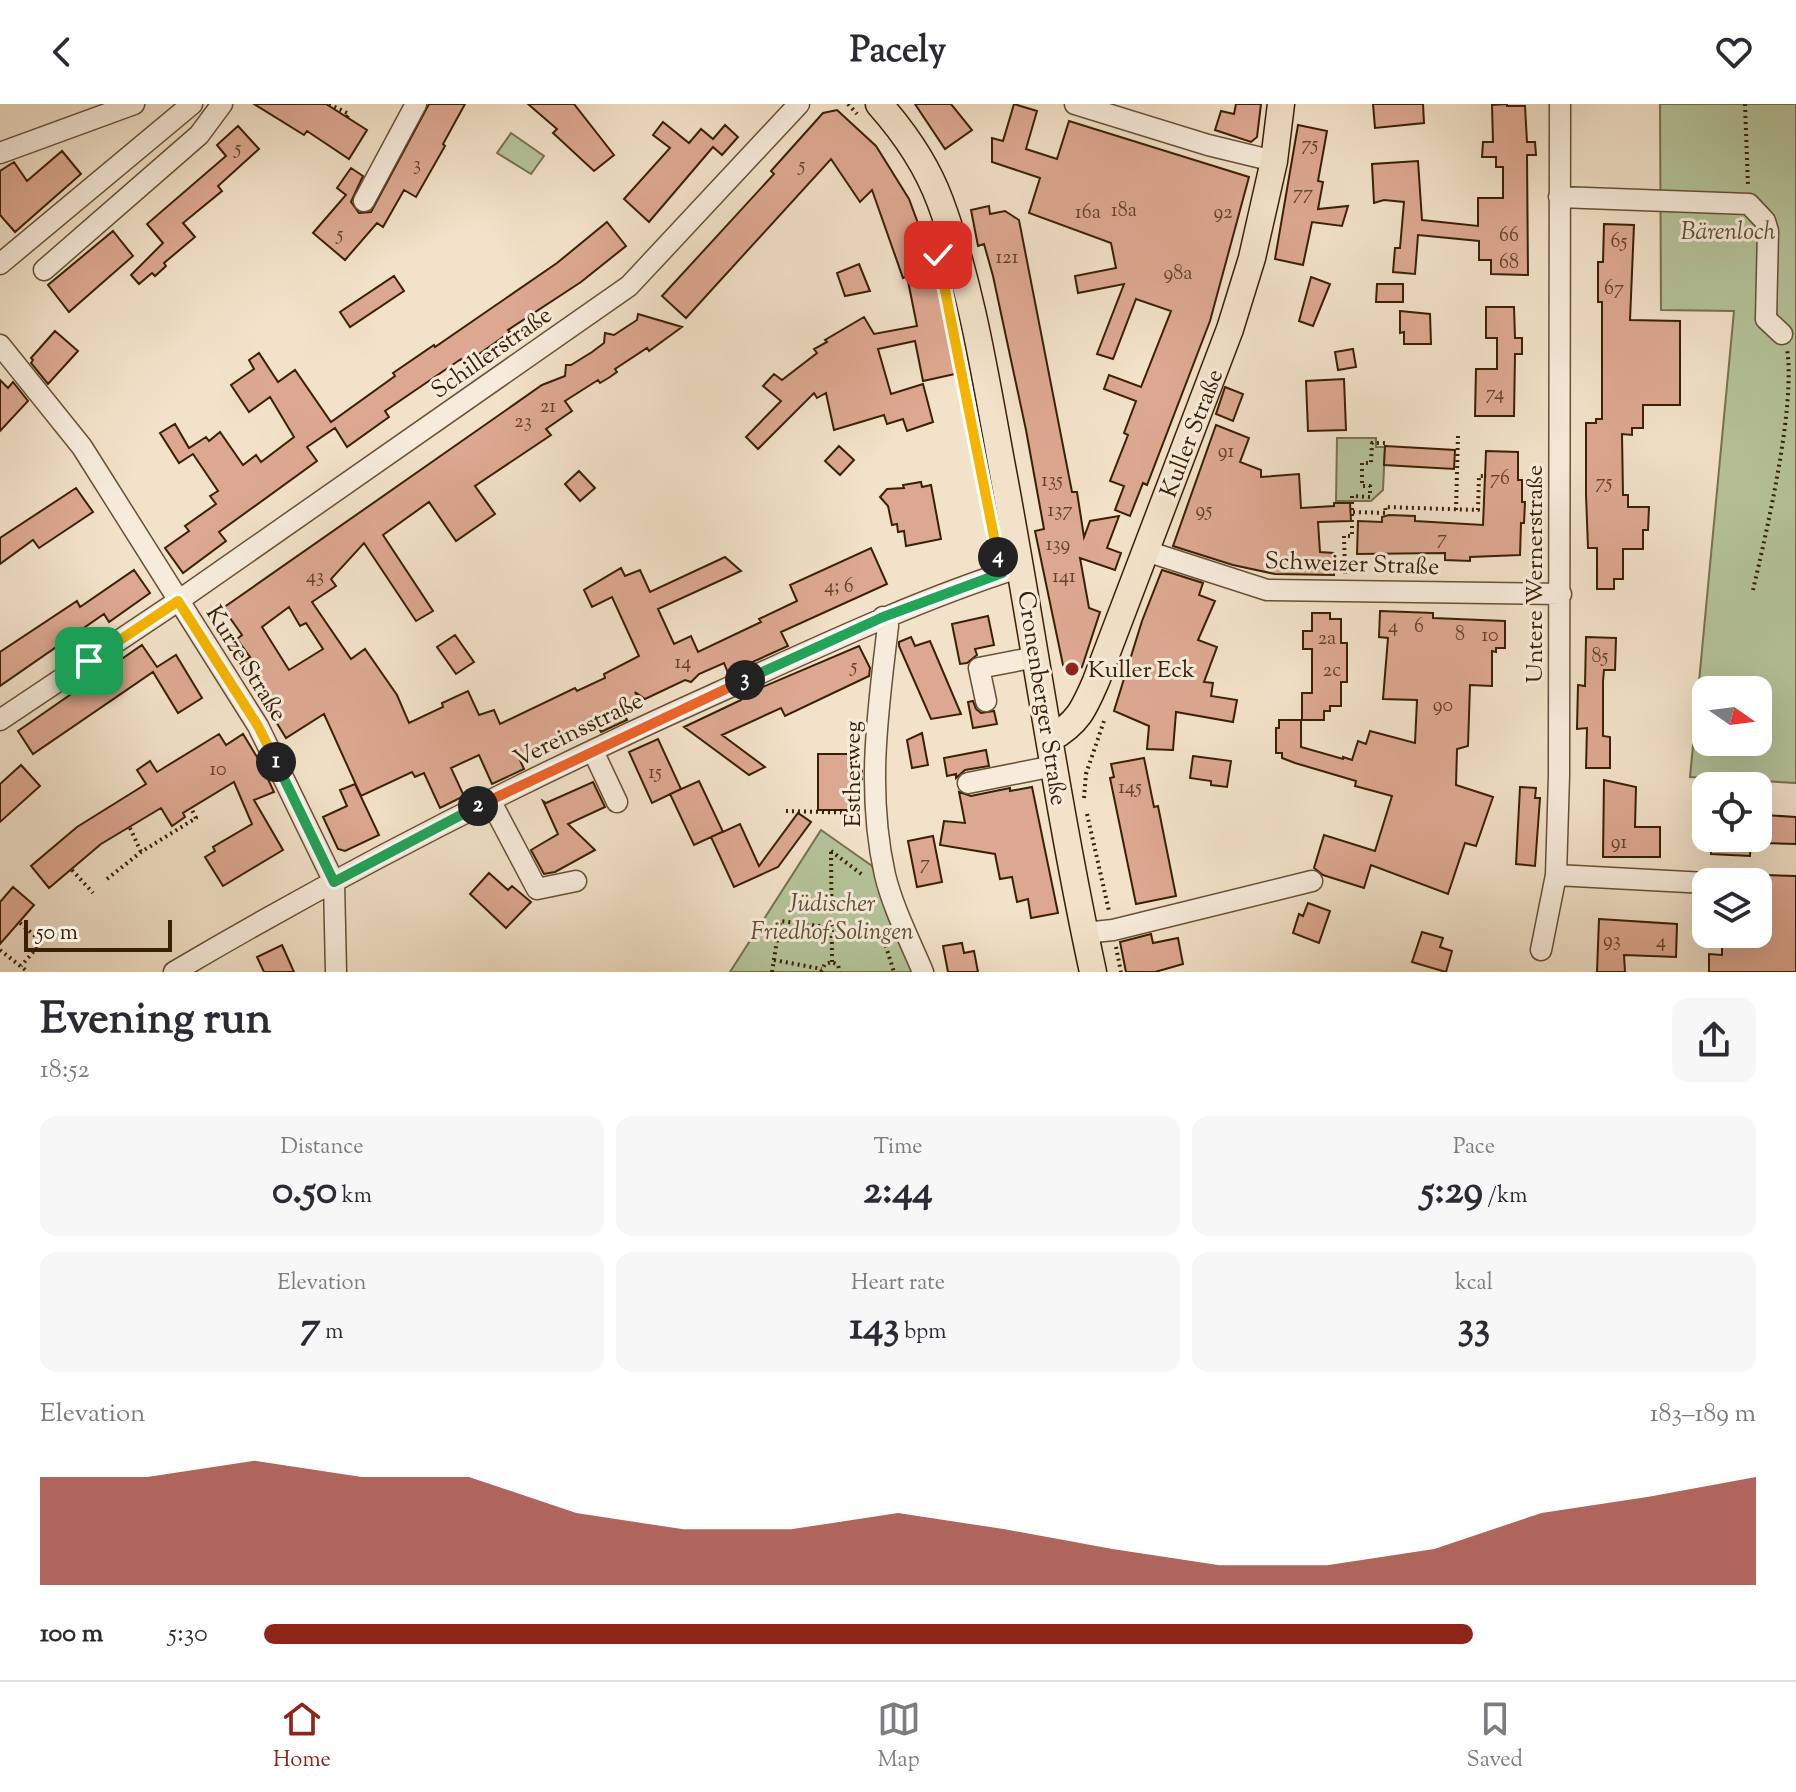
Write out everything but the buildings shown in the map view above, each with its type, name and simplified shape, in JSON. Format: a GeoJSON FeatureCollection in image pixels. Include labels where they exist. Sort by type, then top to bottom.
{"type":"FeatureCollection","features":[{"type":"Feature","properties":{"kind":"main road","name":"Kuller Straße"},"geometry":{"type":"LineString","coordinates":[[1050,739],[1074,723],[1083,711],[1230,329],[1252,258],[1274,161],[1281,104]]}},
{"type":"Feature","properties":{"kind":"main road","name":"Cronenberger Straße"},"geometry":{"type":"LineString","coordinates":[[868,109],[901,129],[940,199],[978,334],[1093,972]]}},
{"type":"Feature","properties":{"kind":"street"},"geometry":{"type":"LineString","coordinates":[[0,153],[134,104]]}},
{"type":"Feature","properties":{"kind":"street"},"geometry":{"type":"LineString","coordinates":[[0,264],[192,104]]}},
{"type":"Feature","properties":{"kind":"street"},"geometry":{"type":"LineString","coordinates":[[44,270],[199,135],[222,104]]}},
{"type":"Feature","properties":{"kind":"street"},"geometry":{"type":"LineString","coordinates":[[364,201],[416,104]]}},
{"type":"Feature","properties":{"kind":"street","name":"Schillerstraße"},"geometry":{"type":"LineString","coordinates":[[0,720],[178,601],[629,286],[799,104]]}},
{"type":"Feature","properties":{"kind":"street"},"geometry":{"type":"LineString","coordinates":[[1075,104],[1208,145],[1274,161]]}},
{"type":"Feature","properties":{"kind":"street","name":"Untere Wernerstraße"},"geometry":{"type":"LineString","coordinates":[[1541,950],[1556,875],[1561,594],[1560,104]]}},
{"type":"Feature","properties":{"kind":"street"},"geometry":{"type":"LineString","coordinates":[[1559,197],[1749,204],[1765,221],[1768,231],[1766,319],[1782,334]]}},
{"type":"Feature","properties":{"kind":"street"},"geometry":{"type":"LineString","coordinates":[[0,345],[95,466],[178,601]]}},
{"type":"Feature","properties":{"kind":"street","name":"Schweizer Straße"},"geometry":{"type":"LineString","coordinates":[[1146,551],[1267,590],[1561,594]]}},
{"type":"Feature","properties":{"kind":"street","name":"Vereinsstraße"},"geometry":{"type":"LineString","coordinates":[[174,972],[450,819],[653,721],[883,617],[1021,567]]}},
{"type":"Feature","properties":{"kind":"street","name":"Kurze Straße"},"geometry":{"type":"LineString","coordinates":[[178,601],[258,726],[334,882]]}},
{"type":"Feature","properties":{"kind":"street","name":"Estherweg"},"geometry":{"type":"LineString","coordinates":[[883,617],[888,626],[873,744],[874,814],[886,878],[923,972]]}},
{"type":"Feature","properties":{"kind":"street"},"geometry":{"type":"LineString","coordinates":[[986,701],[979,668],[1036,657]]}},
{"type":"Feature","properties":{"kind":"street"},"geometry":{"type":"LineString","coordinates":[[593,751],[617,802]]}},
{"type":"Feature","properties":{"kind":"street"},"geometry":{"type":"LineString","coordinates":[[968,783],[1054,766]]}},
{"type":"Feature","properties":{"kind":"street"},"geometry":{"type":"LineString","coordinates":[[490,800],[537,889],[576,881]]}},
{"type":"Feature","properties":{"kind":"street"},"geometry":{"type":"LineString","coordinates":[[1556,875],[1692,882]]}},
{"type":"Feature","properties":{"kind":"street"},"geometry":{"type":"LineString","coordinates":[[1084,933],[1113,930],[1312,881]]}},
{"type":"Feature","properties":{"kind":"street"},"geometry":{"type":"LineString","coordinates":[[334,882],[336,972]]}},
{"type":"Feature","properties":{"kind":"path"},"geometry":{"type":"LineString","coordinates":[[329,104],[349,114],[347,117]]}},
{"type":"Feature","properties":{"kind":"path"},"geometry":{"type":"LineString","coordinates":[[848,104],[868,109]]}},
{"type":"Feature","properties":{"kind":"path"},"geometry":{"type":"LineString","coordinates":[[1745,104],[1749,204]]}},
{"type":"Feature","properties":{"kind":"path"},"geometry":{"type":"LineString","coordinates":[[1753,590],[1790,429],[1793,359],[1782,334]]}},
{"type":"Feature","properties":{"kind":"path"},"geometry":{"type":"LineString","coordinates":[[1456,510],[1458,435]]}},
{"type":"Feature","properties":{"kind":"path"},"geometry":{"type":"LineString","coordinates":[[1345,591],[1344,536],[1352,536],[1352,496],[1370,497],[1370,486],[1362,486],[1362,463],[1371,463],[1372,443],[1386,443]]}},
{"type":"Feature","properties":{"kind":"path"},"geometry":{"type":"LineString","coordinates":[[1352,512],[1386,513],[1385,507],[1478,510],[1479,476],[1487,476]]}},
{"type":"Feature","properties":{"kind":"path"},"geometry":{"type":"LineString","coordinates":[[1108,708],[1083,791],[1121,972]]}},
{"type":"Feature","properties":{"kind":"path"},"geometry":{"type":"LineString","coordinates":[[107,879],[141,852],[196,818],[191,808]]}},
{"type":"Feature","properties":{"kind":"path"},"geometry":{"type":"LineString","coordinates":[[786,811],[874,814]]}},
{"type":"Feature","properties":{"kind":"path"},"geometry":{"type":"LineString","coordinates":[[130,828],[141,852]]}},
{"type":"Feature","properties":{"kind":"path"},"geometry":{"type":"LineString","coordinates":[[832,962],[831,851],[863,873],[868,888]]}},
{"type":"Feature","properties":{"kind":"path"},"geometry":{"type":"LineString","coordinates":[[72,870],[93,893]]}},
{"type":"Feature","properties":{"kind":"path"},"geometry":{"type":"LineString","coordinates":[[878,919],[894,972]]}},
{"type":"Feature","properties":{"kind":"path"},"geometry":{"type":"LineString","coordinates":[[772,972],[780,921],[882,934]]}},
{"type":"Feature","properties":{"kind":"path"},"geometry":{"type":"LineString","coordinates":[[20,923],[42,942],[21,966]]}},
{"type":"Feature","properties":{"kind":"path"},"geometry":{"type":"LineString","coordinates":[[0,950],[28,972]]}},
{"type":"Feature","properties":{"kind":"path"},"geometry":{"type":"LineString","coordinates":[[774,960],[822,970],[827,962],[832,962],[838,965],[840,972]]}},
{"type":"Feature","properties":{"kind":"green space","name":"Bärenloch"},"geometry":{"type":"Polygon","coordinates":[[[1660,104],[1796,104],[1796,783],[1772,782],[1772,772],[1692,772],[1690,777],[1692,756],[1772,756],[1772,676],[1700,676],[1734,311],[1661,310],[1660,104]]]}},
{"type":"Feature","properties":{"kind":"green space"},"geometry":{"type":"Polygon","coordinates":[[[511,133],[544,156],[531,174],[497,153],[511,133]]]}},
{"type":"Feature","properties":{"kind":"green space"},"geometry":{"type":"Polygon","coordinates":[[[1337,438],[1376,438],[1376,447],[1385,447],[1383,490],[1371,501],[1336,501],[1337,438]]]}},
{"type":"Feature","properties":{"kind":"green space","name":"Jüdischer Friedhof Solingen"},"geometry":{"type":"Polygon","coordinates":[[[821,830],[872,866],[914,972],[730,972],[821,830]]]}},
{"type":"Feature","properties":{"kind":"place","name":"Kuller Eck"},"geometry":{"type":"Point","coordinates":[1072,669]}},
{"type":"Feature","properties":{"kind":"route"},"geometry":{"type":"LineString","coordinates":[[89,661],[178,601],[258,726],[334,882],[450,819],[653,721],[883,617],[1002,573],[938,255]]}}]}
